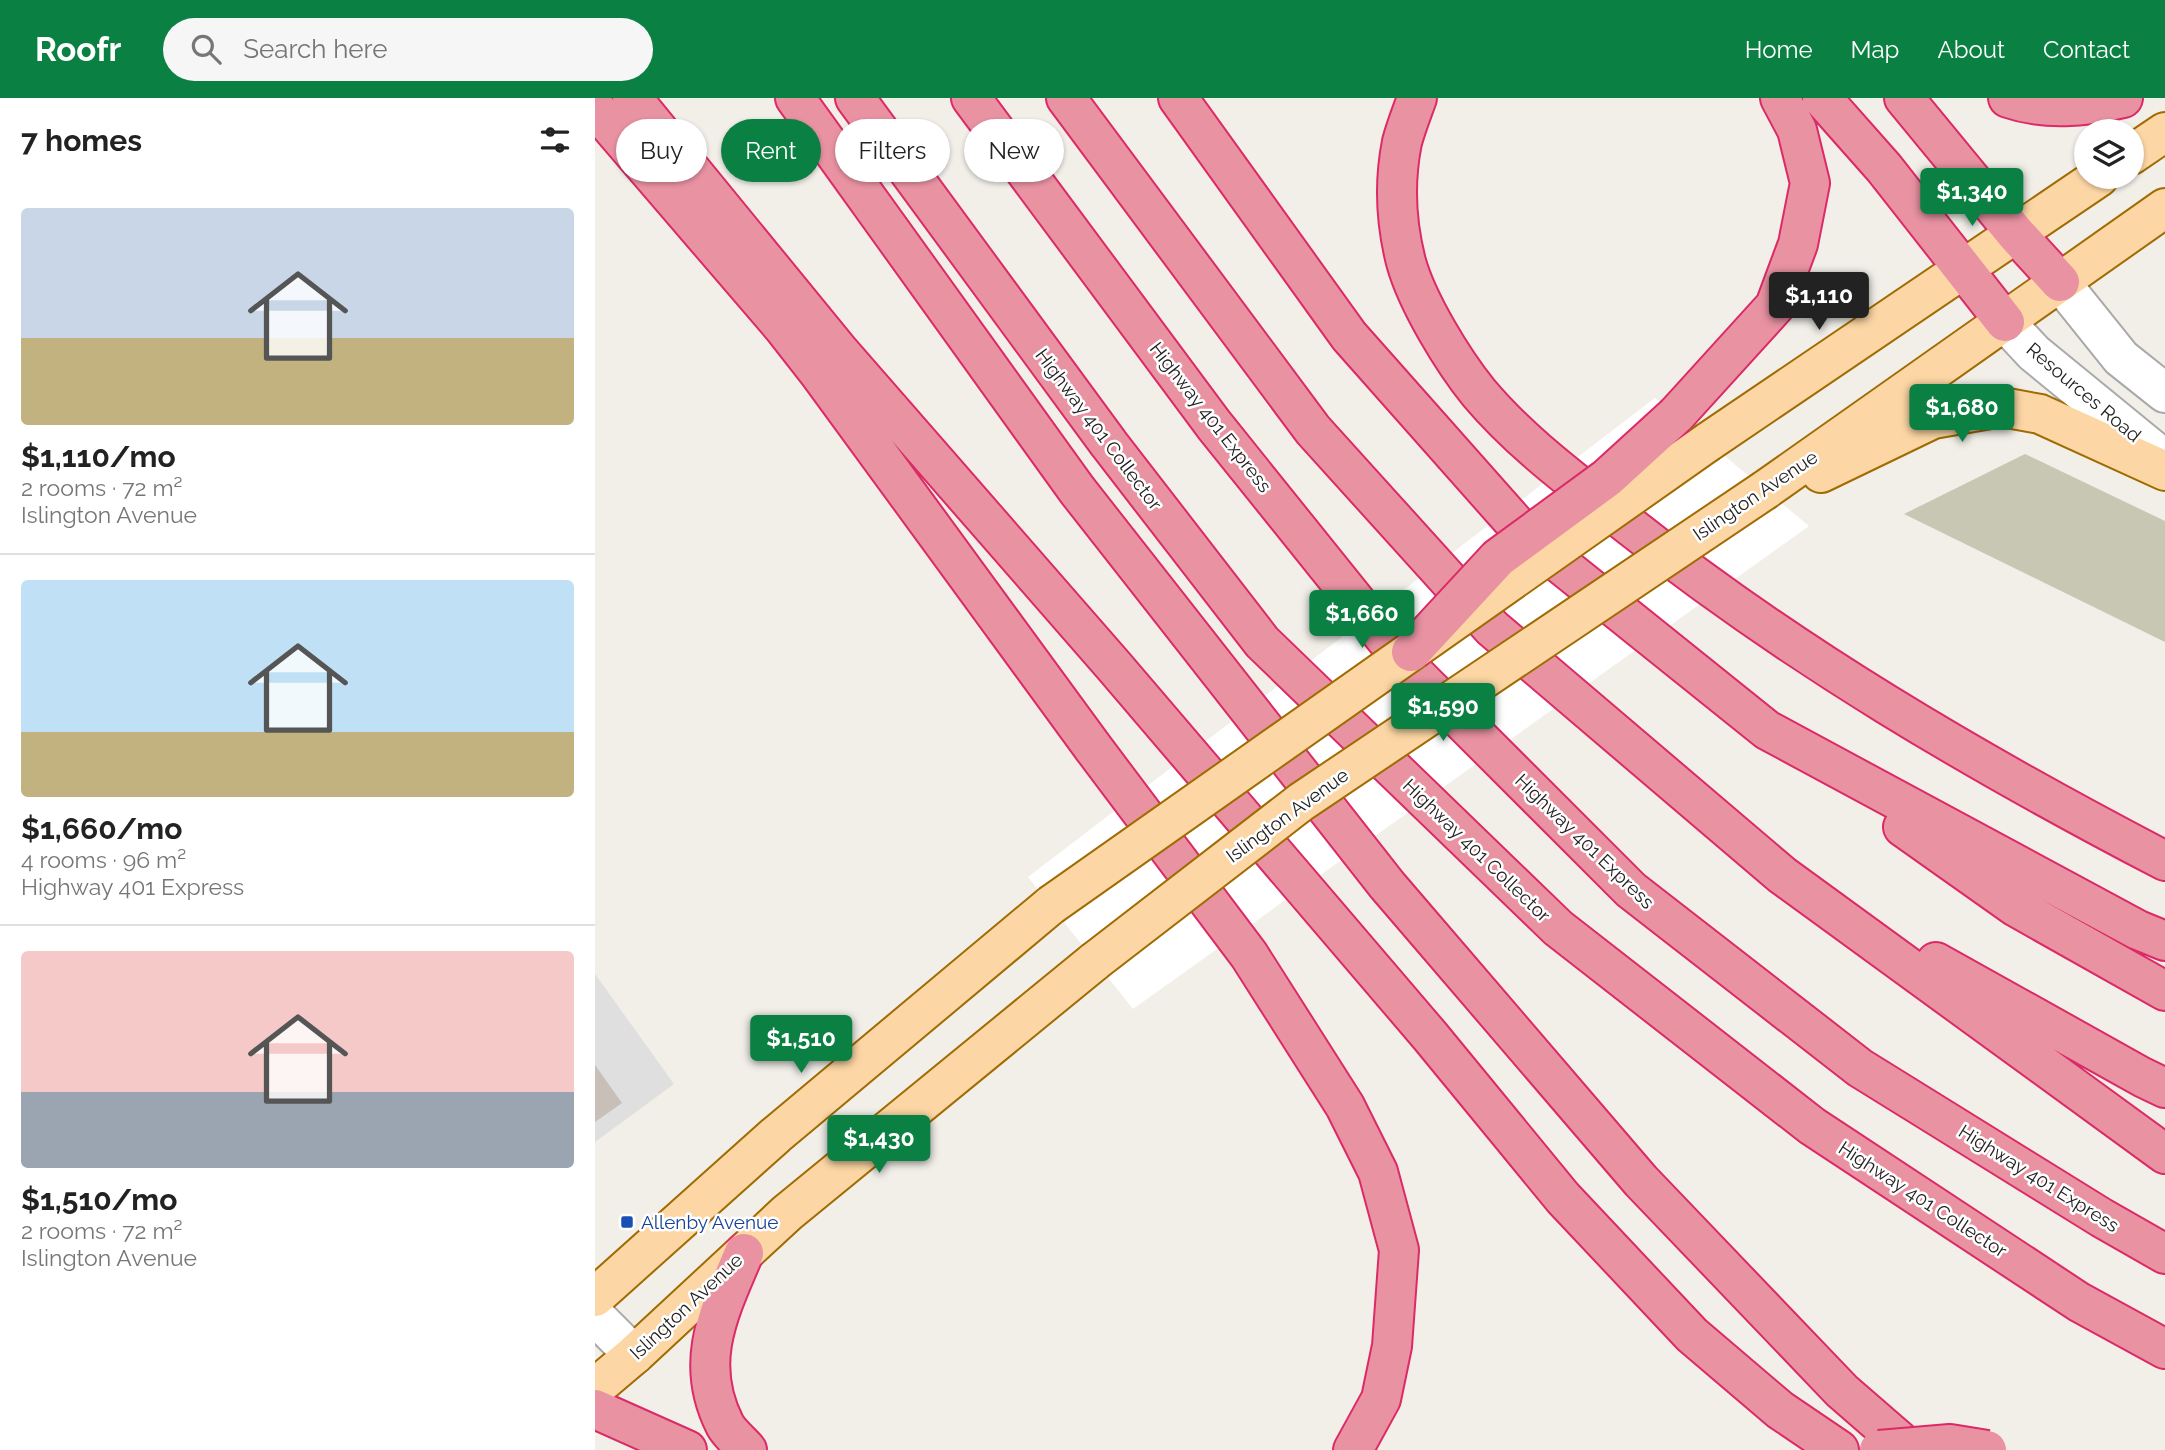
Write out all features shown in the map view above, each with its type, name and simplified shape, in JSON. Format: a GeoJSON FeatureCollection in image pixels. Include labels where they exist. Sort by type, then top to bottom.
{"type":"FeatureCollection","features":[{"type":"Feature","properties":{"kind":"highway"},"geometry":{"type":"LineString","coordinates":[[631,98],[783,327],[1249,955],[1345,1106],[1378,1172],[1399,1250],[1392,1346],[1381,1399],[1353,1450]]}},
{"type":"Feature","properties":{"kind":"highway"},"geometry":{"type":"LineString","coordinates":[[631,98],[839,351],[1412,1014],[1563,1198],[1692,1335],[1780,1410],[1839,1450]]}},
{"type":"Feature","properties":{"kind":"highway"},"geometry":{"type":"LineString","coordinates":[[795,98],[1077,490],[1387,885],[1641,1181],[1842,1391],[1910,1450]]}},
{"type":"Feature","properties":{"kind":"highway","name":"Highway 401 Collector"},"geometry":{"type":"LineString","coordinates":[[855,98],[1109,444],[1262,642],[1558,928],[1812,1126],[2080,1301],[2165,1349]]}},
{"type":"Feature","properties":{"kind":"highway","name":"Highway 401 Express"},"geometry":{"type":"LineString","coordinates":[[971,98],[1215,425],[1410,669],[1631,890],[1860,1068],[2165,1254]]}},
{"type":"Feature","properties":{"kind":"highway"},"geometry":{"type":"LineString","coordinates":[[1066,98],[1313,430],[1492,628],[1782,875],[2165,1154]]}},
{"type":"Feature","properties":{"kind":"highway"},"geometry":{"type":"LineString","coordinates":[[1178,98],[1349,336],[1528,538],[1767,730],[2016,907],[2165,991]]}},
{"type":"Feature","properties":{"kind":"highway"},"geometry":{"type":"LineString","coordinates":[[1417,98],[1402,141],[1395,201],[1407,264],[1436,329],[1478,392],[1532,448],[1662,552],[1810,658],[1986,763],[2165,861]]}},
{"type":"Feature","properties":{"kind":"highway"},"geometry":{"type":"LineString","coordinates":[[1411,652],[1498,558],[1607,478],[1676,415],[1775,306],[1798,244],[1810,183],[1797,130],[1780,98]]}},
{"type":"Feature","properties":{"kind":"highway"},"geometry":{"type":"LineString","coordinates":[[1822,98],[1884,168],[2005,322]]}},
{"type":"Feature","properties":{"kind":"highway"},"geometry":{"type":"LineString","coordinates":[[1904,98],[2015,234],[2060,282]]}},
{"type":"Feature","properties":{"kind":"highway"},"geometry":{"type":"LineString","coordinates":[[2008,98],[2049,107],[2073,107],[2123,98]]}},
{"type":"Feature","properties":{"kind":"highway"},"geometry":{"type":"LineString","coordinates":[[595,108],[783,327]]}},
{"type":"Feature","properties":{"kind":"highway"},"geometry":{"type":"LineString","coordinates":[[1767,730],[2138,930],[2165,941]]}},
{"type":"Feature","properties":{"kind":"highway"},"geometry":{"type":"LineString","coordinates":[[1782,875],[2165,1088]]}},
{"type":"Feature","properties":{"kind":"highway"},"geometry":{"type":"LineString","coordinates":[[744,1253],[720,1309],[709,1366],[713,1389],[726,1427],[747,1450]]}},
{"type":"Feature","properties":{"kind":"highway"},"geometry":{"type":"LineString","coordinates":[[595,1409],[687,1450]]}},
{"type":"Feature","properties":{"kind":"highway"},"geometry":{"type":"LineString","coordinates":[[1879,1450],[1950,1444],[1987,1450]]}},
{"type":"Feature","properties":{"kind":"main road"},"geometry":{"type":"LineString","coordinates":[[2144,146],[2165,132]]}},
{"type":"Feature","properties":{"kind":"main road"},"geometry":{"type":"LineString","coordinates":[[595,1297],[776,1135],[1051,905],[1708,442],[2081,189]]}},
{"type":"Feature","properties":{"kind":"main road","name":"Islington Avenue"},"geometry":{"type":"LineString","coordinates":[[595,1388],[787,1213],[1095,961],[1301,802],[1765,490],[2165,208]]}},
{"type":"Feature","properties":{"kind":"main road"},"geometry":{"type":"LineString","coordinates":[[1765,490],[1821,473],[1933,419],[2003,407],[2040,414],[2165,471]]}},
{"type":"Feature","properties":{"kind":"street"},"geometry":{"type":"LineString","coordinates":[[2060,282],[2121,358],[2165,393]]}},
{"type":"Feature","properties":{"kind":"street","name":"Resources Road"},"geometry":{"type":"LineString","coordinates":[[2005,322],[2034,353],[2165,460]]}},
{"type":"Feature","properties":{"kind":"street"},"geometry":{"type":"LineString","coordinates":[[595,1316],[634,1355]]}},
{"type":"Feature","properties":{"kind":"shaded area"},"geometry":{"type":"Polygon","coordinates":[[[2025,454],[2165,521],[2165,642],[1904,514],[2025,454]]]}},
{"type":"Feature","properties":{"kind":"shaded area"},"geometry":{"type":"Polygon","coordinates":[[[595,974],[674,1084],[595,1142],[595,974]]]}},
{"type":"Feature","properties":{"kind":"pier"},"geometry":{"type":"Polygon","coordinates":[[[1655,398],[1809,526],[1133,1009],[1028,877],[1655,398]]]}},
{"type":"Feature","properties":{"kind":"building"},"geometry":{"type":"Polygon","coordinates":[[[595,1065],[622,1103],[595,1122],[595,1065]]]}},
{"type":"Feature","properties":{"kind":"place","name":"Allenby Avenue"},"geometry":{"type":"Point","coordinates":[627,1222]}}]}
